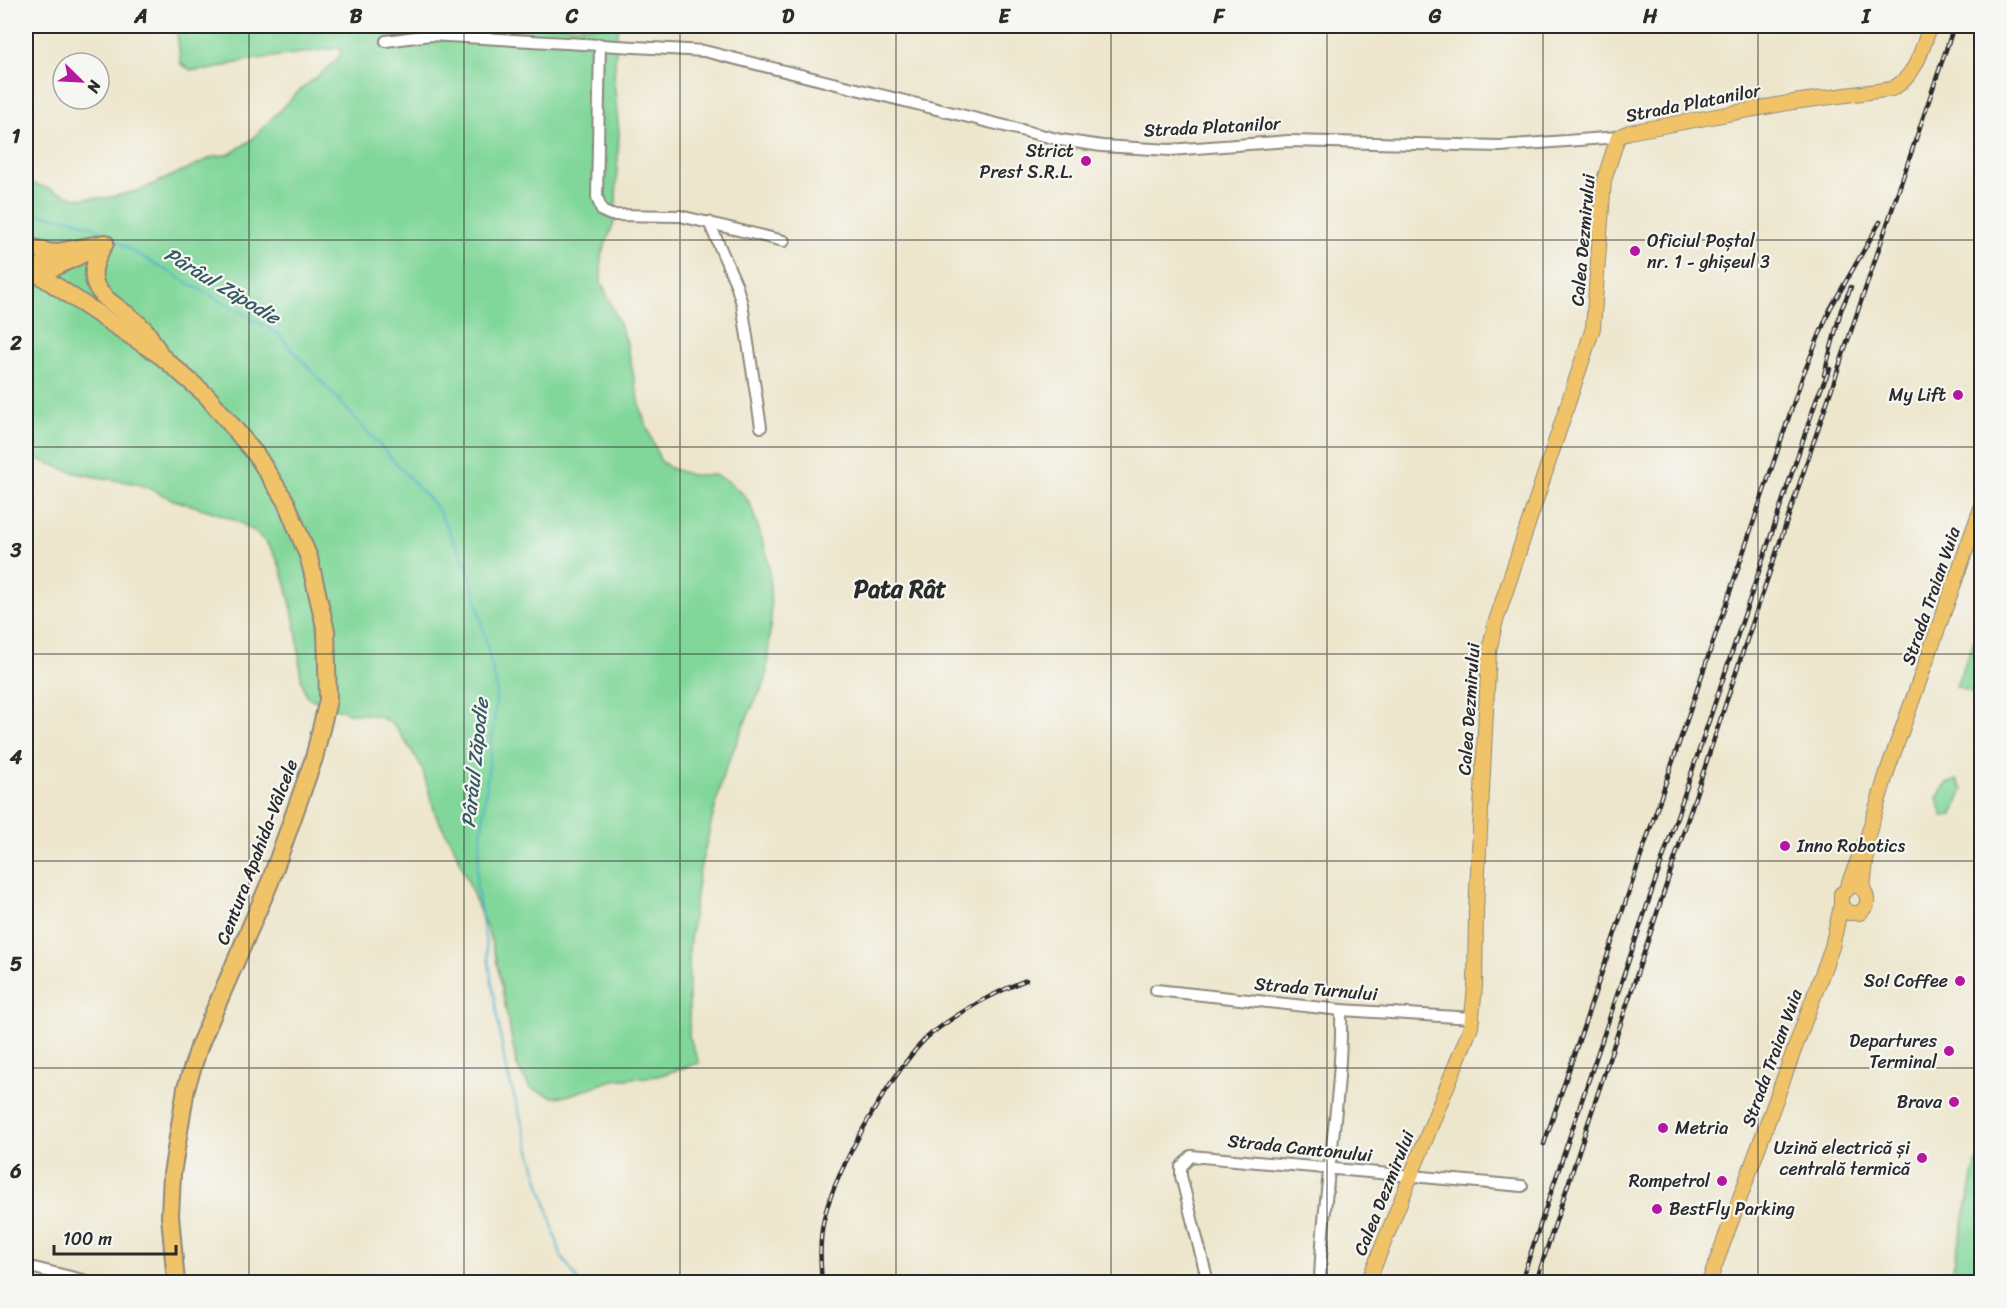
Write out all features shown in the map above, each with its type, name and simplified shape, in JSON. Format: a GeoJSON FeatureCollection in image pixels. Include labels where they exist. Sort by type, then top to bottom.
{"type":"FeatureCollection","features":[{"type":"Feature","properties":{"kind":"highway"},"geometry":{"type":"LineString","coordinates":[[26,246],[52,253],[105,243]]}},
{"type":"Feature","properties":{"kind":"highway"},"geometry":{"type":"LineString","coordinates":[[33,270],[88,254],[105,243]]}},
{"type":"Feature","properties":{"kind":"highway"},"geometry":{"type":"LineString","coordinates":[[105,243],[93,268],[93,280],[97,290],[145,331],[161,356]]}},
{"type":"Feature","properties":{"kind":"highway"},"geometry":{"type":"LineString","coordinates":[[33,270],[52,253]]}},
{"type":"Feature","properties":{"kind":"highway","name":"Centura Apahida-Vâlcele"},"geometry":{"type":"LineString","coordinates":[[33,270],[161,356],[207,396],[257,456],[286,502],[309,558],[326,631],[328,700],[314,758],[270,882],[200,1044],[186,1088],[172,1174],[170,1216],[172,1261],[176,1282]]}},
{"type":"Feature","properties":{"kind":"main road","name":"Strada Platanilor"},"geometry":{"type":"LineString","coordinates":[[1618,137],[1629,132],[1793,102],[1884,90],[1902,84],[1919,60],[1930,26]]}},
{"type":"Feature","properties":{"kind":"main road","name":"Calea Dezmirului"},"geometry":{"type":"LineString","coordinates":[[1368,1282],[1409,1176],[1468,1037],[1473,1018],[1489,651],[1495,624],[1593,328],[1604,180],[1618,137]]}},
{"type":"Feature","properties":{"kind":"main road","name":"Strada Traian Vuia"},"geometry":{"type":"LineString","coordinates":[[1709,1282],[1832,947],[1841,906],[1840,894],[1847,887],[1868,835],[1888,770],[1982,505]]}},
{"type":"Feature","properties":{"kind":"main road","name":"Strada Traian Vuia"},"geometry":{"type":"LineString","coordinates":[[1832,947],[1854,914],[1867,905],[1867,894],[1863,889],[1868,835]]}},
{"type":"Feature","properties":{"kind":"main road"},"geometry":{"type":"LineString","coordinates":[[1847,887],[1853,885],[1863,889]]}},
{"type":"Feature","properties":{"kind":"main road"},"geometry":{"type":"LineString","coordinates":[[1841,906],[1854,914]]}},
{"type":"Feature","properties":{"kind":"street","name":"Strada Platanilor"},"geometry":{"type":"LineString","coordinates":[[386,41],[430,35],[704,51],[1061,140],[1102,146],[1170,150],[1329,140],[1500,146],[1618,137]]}},
{"type":"Feature","properties":{"kind":"street"},"geometry":{"type":"LineString","coordinates":[[600,44],[599,208],[611,215],[666,215],[709,222],[784,241]]}},
{"type":"Feature","properties":{"kind":"street"},"geometry":{"type":"LineString","coordinates":[[709,222],[736,284],[742,304],[761,427]]}},
{"type":"Feature","properties":{"kind":"street","name":"Strada Turnului"},"geometry":{"type":"LineString","coordinates":[[1156,990],[1341,1010],[1473,1018]]}},
{"type":"Feature","properties":{"kind":"street"},"geometry":{"type":"LineString","coordinates":[[1320,1282],[1342,1053],[1341,1010]]}},
{"type":"Feature","properties":{"kind":"street","name":"Strada Cantonului"},"geometry":{"type":"LineString","coordinates":[[1208,1282],[1181,1176],[1181,1167],[1187,1158],[1197,1155],[1522,1186]]}},
{"type":"Feature","properties":{"kind":"street"},"geometry":{"type":"LineString","coordinates":[[26,1266],[91,1282]]}},
{"type":"Feature","properties":{"kind":"green space"},"geometry":{"type":"Polygon","coordinates":[[[176,26],[620,26],[617,31],[614,82],[619,132],[615,220],[601,256],[601,281],[626,340],[642,414],[660,460],[670,468],[691,475],[714,475],[726,480],[745,496],[751,506],[767,555],[770,580],[771,618],[766,680],[748,715],[723,775],[699,873],[689,948],[689,1036],[699,1063],[658,1076],[613,1080],[567,1096],[553,1097],[530,1088],[517,1066],[496,958],[488,932],[455,849],[436,816],[422,768],[395,726],[384,719],[373,715],[349,713],[308,698],[301,676],[297,636],[288,590],[271,549],[249,528],[220,514],[174,500],[138,484],[80,474],[26,457],[26,181],[76,198],[106,198],[141,190],[213,157],[230,154],[250,141],[298,92],[336,61],[342,51],[337,48],[244,61],[209,70],[191,70],[181,64],[176,26]]]}},
{"type":"Feature","properties":{"kind":"green space"},"geometry":{"type":"Polygon","coordinates":[[[1977,633],[1981,635],[1981,696],[1956,686],[1977,633]]]}},
{"type":"Feature","properties":{"kind":"green space"},"geometry":{"type":"Polygon","coordinates":[[[1957,780],[1963,789],[1953,815],[1943,816],[1937,798],[1946,784],[1957,780]]]}},
{"type":"Feature","properties":{"kind":"green space"},"geometry":{"type":"Polygon","coordinates":[[[1977,1160],[1982,1161],[1981,1282],[1950,1282],[1977,1160]]]}},
{"type":"Feature","properties":{"kind":"waterway","name":"Pârâul Zăpodie"},"geometry":{"type":"LineString","coordinates":[[26,212],[74,220],[97,228],[132,251],[277,333],[437,508],[470,572],[497,689],[476,882],[505,1065],[561,1255],[579,1282]]}},
{"type":"Feature","properties":{"kind":"railway"},"geometry":{"type":"LineString","coordinates":[[1536,1282],[1736,672],[1954,26]]}},
{"type":"Feature","properties":{"kind":"railway"},"geometry":{"type":"LineString","coordinates":[[1544,1144],[1803,375],[1830,309],[1880,222]]}},
{"type":"Feature","properties":{"kind":"railway"},"geometry":{"type":"LineString","coordinates":[[1824,375],[1841,310],[1851,287]]}},
{"type":"Feature","properties":{"kind":"railway"},"geometry":{"type":"LineString","coordinates":[[1521,1282],[1818,395],[1830,369]]}},
{"type":"Feature","properties":{"kind":"railway"},"geometry":{"type":"LineString","coordinates":[[822,1282],[821,1235],[830,1199],[853,1148],[884,1093],[917,1048],[931,1034],[977,1004],[1026,980]]}},
{"type":"Feature","properties":{"kind":"place","name":"Strict Prest S.R.L."},"geometry":{"type":"Point","coordinates":[1086,161]}},
{"type":"Feature","properties":{"kind":"place","name":"Oficiul Poștal nr. 1 - ghișeul 3"},"geometry":{"type":"Point","coordinates":[1635,251]}},
{"type":"Feature","properties":{"kind":"place","name":"My Lift"},"geometry":{"type":"Point","coordinates":[1958,395]}},
{"type":"Feature","properties":{"kind":"place","name":"Inno Robotics"},"geometry":{"type":"Point","coordinates":[1785,846]}},
{"type":"Feature","properties":{"kind":"place","name":"So! Coffee"},"geometry":{"type":"Point","coordinates":[1960,981]}},
{"type":"Feature","properties":{"kind":"place","name":"Departures Terminal"},"geometry":{"type":"Point","coordinates":[1949,1051]}},
{"type":"Feature","properties":{"kind":"place","name":"Brava"},"geometry":{"type":"Point","coordinates":[1954,1102]}},
{"type":"Feature","properties":{"kind":"place","name":"Metria"},"geometry":{"type":"Point","coordinates":[1663,1128]}},
{"type":"Feature","properties":{"kind":"place","name":"Uzină electrică și centrală termică"},"geometry":{"type":"Point","coordinates":[1922,1158]}},
{"type":"Feature","properties":{"kind":"place","name":"Rompetrol"},"geometry":{"type":"Point","coordinates":[1722,1181]}},
{"type":"Feature","properties":{"kind":"place","name":"BestFly Parking"},"geometry":{"type":"Point","coordinates":[1657,1209]}},
{"type":"Feature","properties":{"kind":"district","name":"Pata Rât"},"geometry":{"type":"Point","coordinates":[900,589]}}]}
